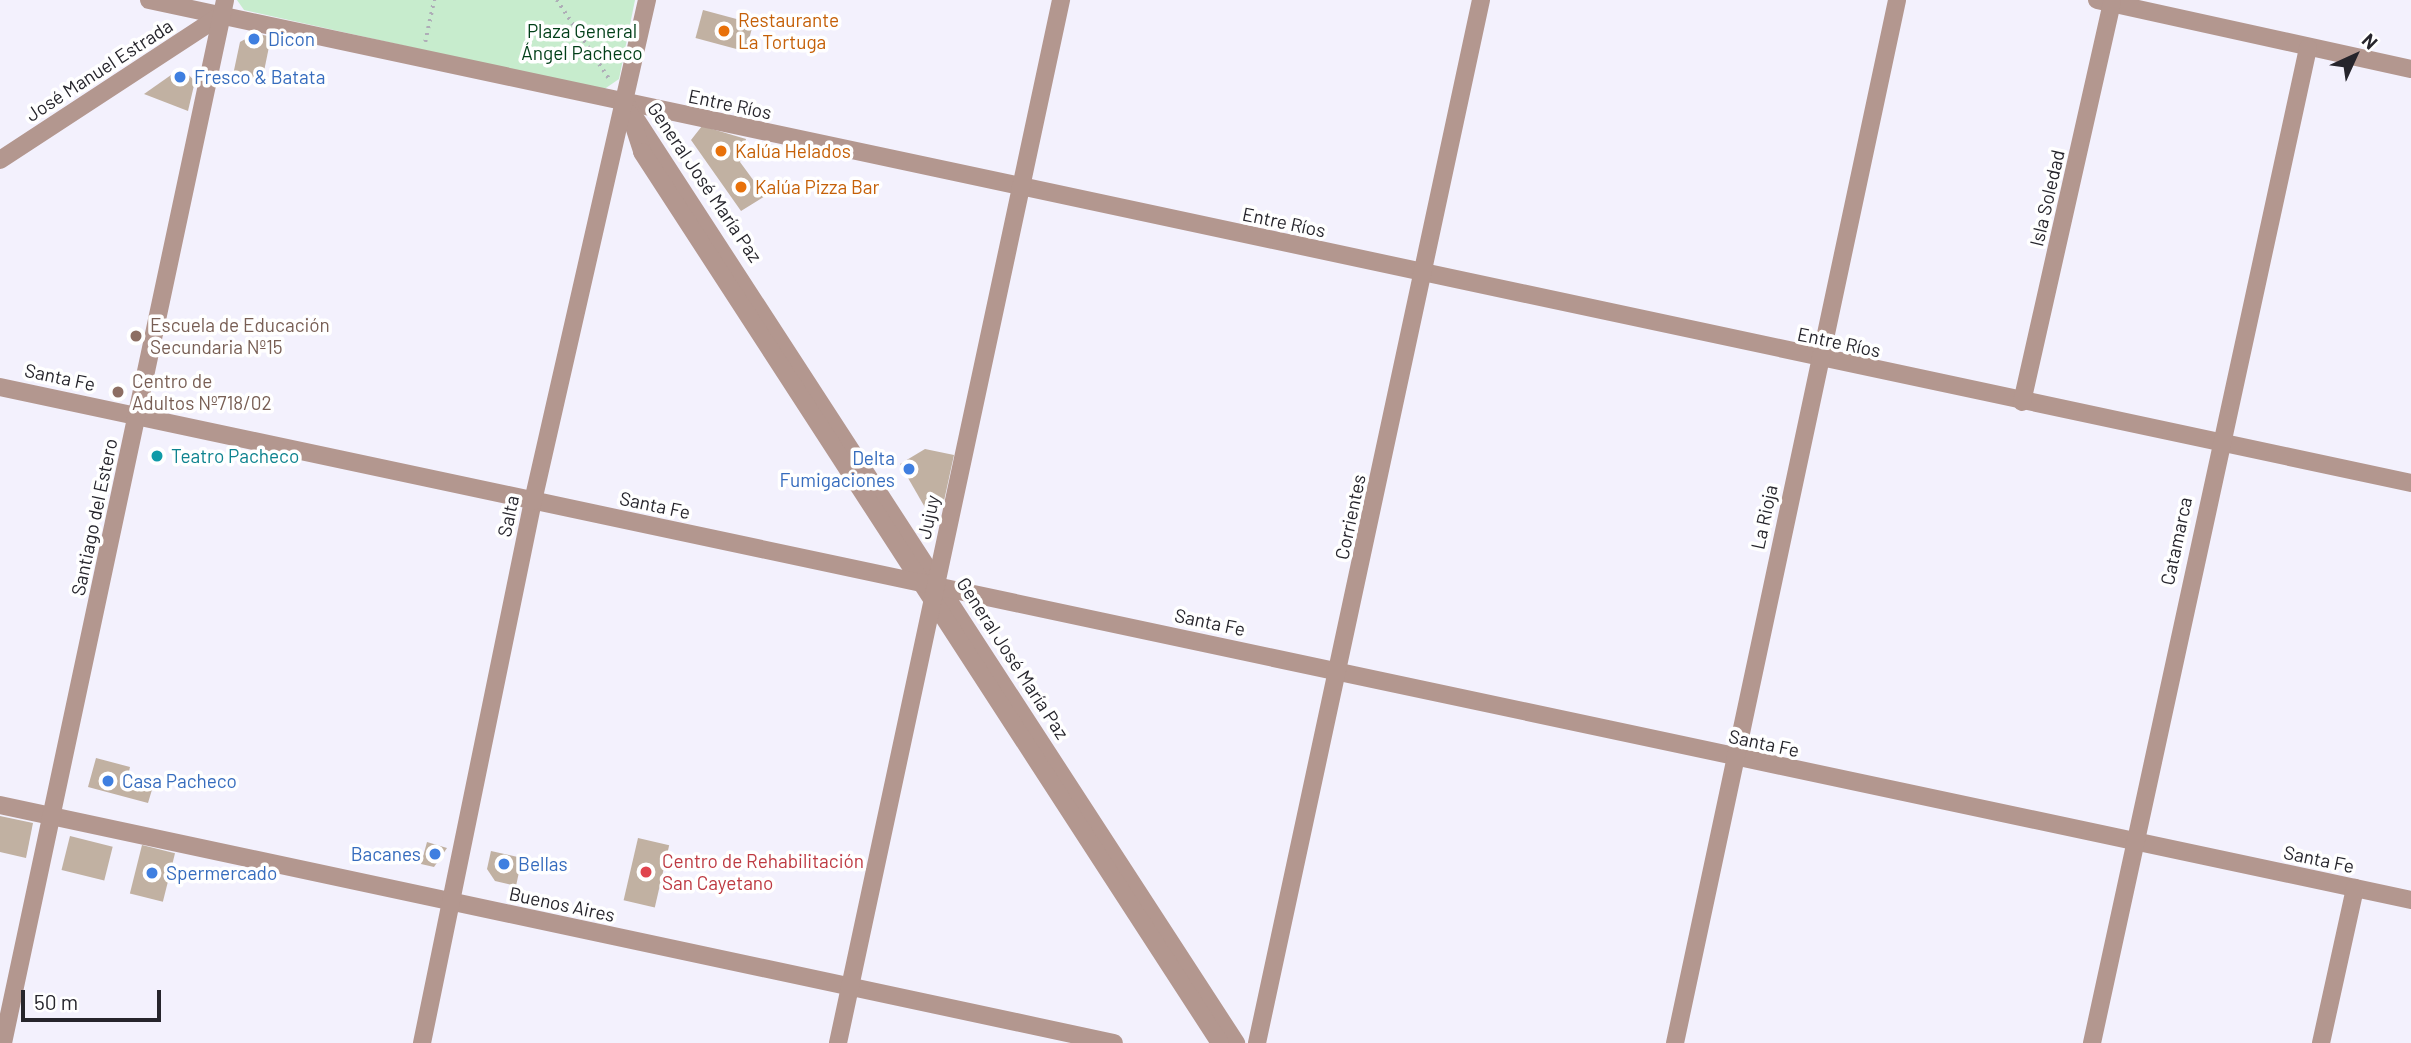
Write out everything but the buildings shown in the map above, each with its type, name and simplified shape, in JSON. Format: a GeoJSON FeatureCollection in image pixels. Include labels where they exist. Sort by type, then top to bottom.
{"type":"FeatureCollection","features":[{"type":"Feature","properties":{"kind":"street","name":"Entre Ríos"},"geometry":{"type":"LineString","coordinates":[[149,0],[224,8],[421,59],[626,104],[2411,483]]}},
{"type":"Feature","properties":{"kind":"street","name":"Salta"},"geometry":{"type":"LineString","coordinates":[[422,1043],[533,501],[626,104],[647,0]]}},
{"type":"Feature","properties":{"kind":"street","name":"Jujuy"},"geometry":{"type":"LineString","coordinates":[[838,1043],[1061,0]]}},
{"type":"Feature","properties":{"kind":"street","name":"Corrientes"},"geometry":{"type":"LineString","coordinates":[[1257,1043],[1481,0]]}},
{"type":"Feature","properties":{"kind":"street","name":"La Rioja"},"geometry":{"type":"LineString","coordinates":[[1675,1043],[1897,0]]}},
{"type":"Feature","properties":{"kind":"street"},"geometry":{"type":"LineString","coordinates":[[2105,2],[2411,69]]}},
{"type":"Feature","properties":{"kind":"street","name":"Isla Soledad"},"geometry":{"type":"LineString","coordinates":[[2022,402],[2105,2]]}},
{"type":"Feature","properties":{"kind":"street","name":"José Manuel Estrada"},"geometry":{"type":"LineString","coordinates":[[0,160],[224,8]]}},
{"type":"Feature","properties":{"kind":"street","name":"Santiago del Estero"},"geometry":{"type":"LineString","coordinates":[[3,1043],[224,8]]}},
{"type":"Feature","properties":{"kind":"street","name":"Catamarca"},"geometry":{"type":"LineString","coordinates":[[2092,1043],[2218,443],[2308,48]]}},
{"type":"Feature","properties":{"kind":"street","name":"General José María Paz"},"geometry":{"type":"LineString","coordinates":[[626,104],[1220,1043]]}},
{"type":"Feature","properties":{"kind":"street","name":"Santa Fe"},"geometry":{"type":"LineString","coordinates":[[0,387],[2411,900]]}},
{"type":"Feature","properties":{"kind":"street","name":"General José María Paz"},"geometry":{"type":"LineString","coordinates":[[934,587],[1236,1043]]}},
{"type":"Feature","properties":{"kind":"street","name":"Buenos Aires"},"geometry":{"type":"LineString","coordinates":[[0,805],[1114,1043]]}},
{"type":"Feature","properties":{"kind":"street"},"geometry":{"type":"LineString","coordinates":[[2321,1043],[2355,888]]}},
{"type":"Feature","properties":{"kind":"path"},"geometry":{"type":"LineString","coordinates":[[421,59],[434,0]]}},
{"type":"Feature","properties":{"kind":"path"},"geometry":{"type":"LineString","coordinates":[[557,0],[626,104]]}},
{"type":"Feature","properties":{"kind":"green space","name":"Plaza General Ángel Pacheco"},"geometry":{"type":"Polygon","coordinates":[[[237,0],[635,0],[619,79],[603,90],[244,10],[237,0]]]}},
{"type":"Feature","properties":{"kind":"place","name":"Restaurante La Tortuga"},"geometry":{"type":"Point","coordinates":[724,31]}},
{"type":"Feature","properties":{"kind":"place","name":"Dicon"},"geometry":{"type":"Point","coordinates":[254,39]}},
{"type":"Feature","properties":{"kind":"place","name":"Fresco & Batata"},"geometry":{"type":"Point","coordinates":[180,77]}},
{"type":"Feature","properties":{"kind":"place","name":"Kalúa Helados"},"geometry":{"type":"Point","coordinates":[721,151]}},
{"type":"Feature","properties":{"kind":"place","name":"Kalúa Pizza Bar"},"geometry":{"type":"Point","coordinates":[741,187]}},
{"type":"Feature","properties":{"kind":"place","name":"Escuela de Educación Secundaria Nº15"},"geometry":{"type":"Point","coordinates":[136,336]}},
{"type":"Feature","properties":{"kind":"place","name":"Centro de Adultos Nº718/02"},"geometry":{"type":"Point","coordinates":[118,392]}},
{"type":"Feature","properties":{"kind":"place","name":"Teatro Pacheco"},"geometry":{"type":"Point","coordinates":[157,456]}},
{"type":"Feature","properties":{"kind":"place","name":"Delta Fumigaciones"},"geometry":{"type":"Point","coordinates":[909,469]}},
{"type":"Feature","properties":{"kind":"place","name":"Casa Pacheco"},"geometry":{"type":"Point","coordinates":[108,781]}},
{"type":"Feature","properties":{"kind":"place","name":"Bacanes"},"geometry":{"type":"Point","coordinates":[435,854]}},
{"type":"Feature","properties":{"kind":"place","name":"Bellas"},"geometry":{"type":"Point","coordinates":[504,864]}},
{"type":"Feature","properties":{"kind":"place","name":"Centro de Rehabilitación San Cayetano"},"geometry":{"type":"Point","coordinates":[646,872]}},
{"type":"Feature","properties":{"kind":"place","name":"Spermercado"},"geometry":{"type":"Point","coordinates":[152,873]}}]}
